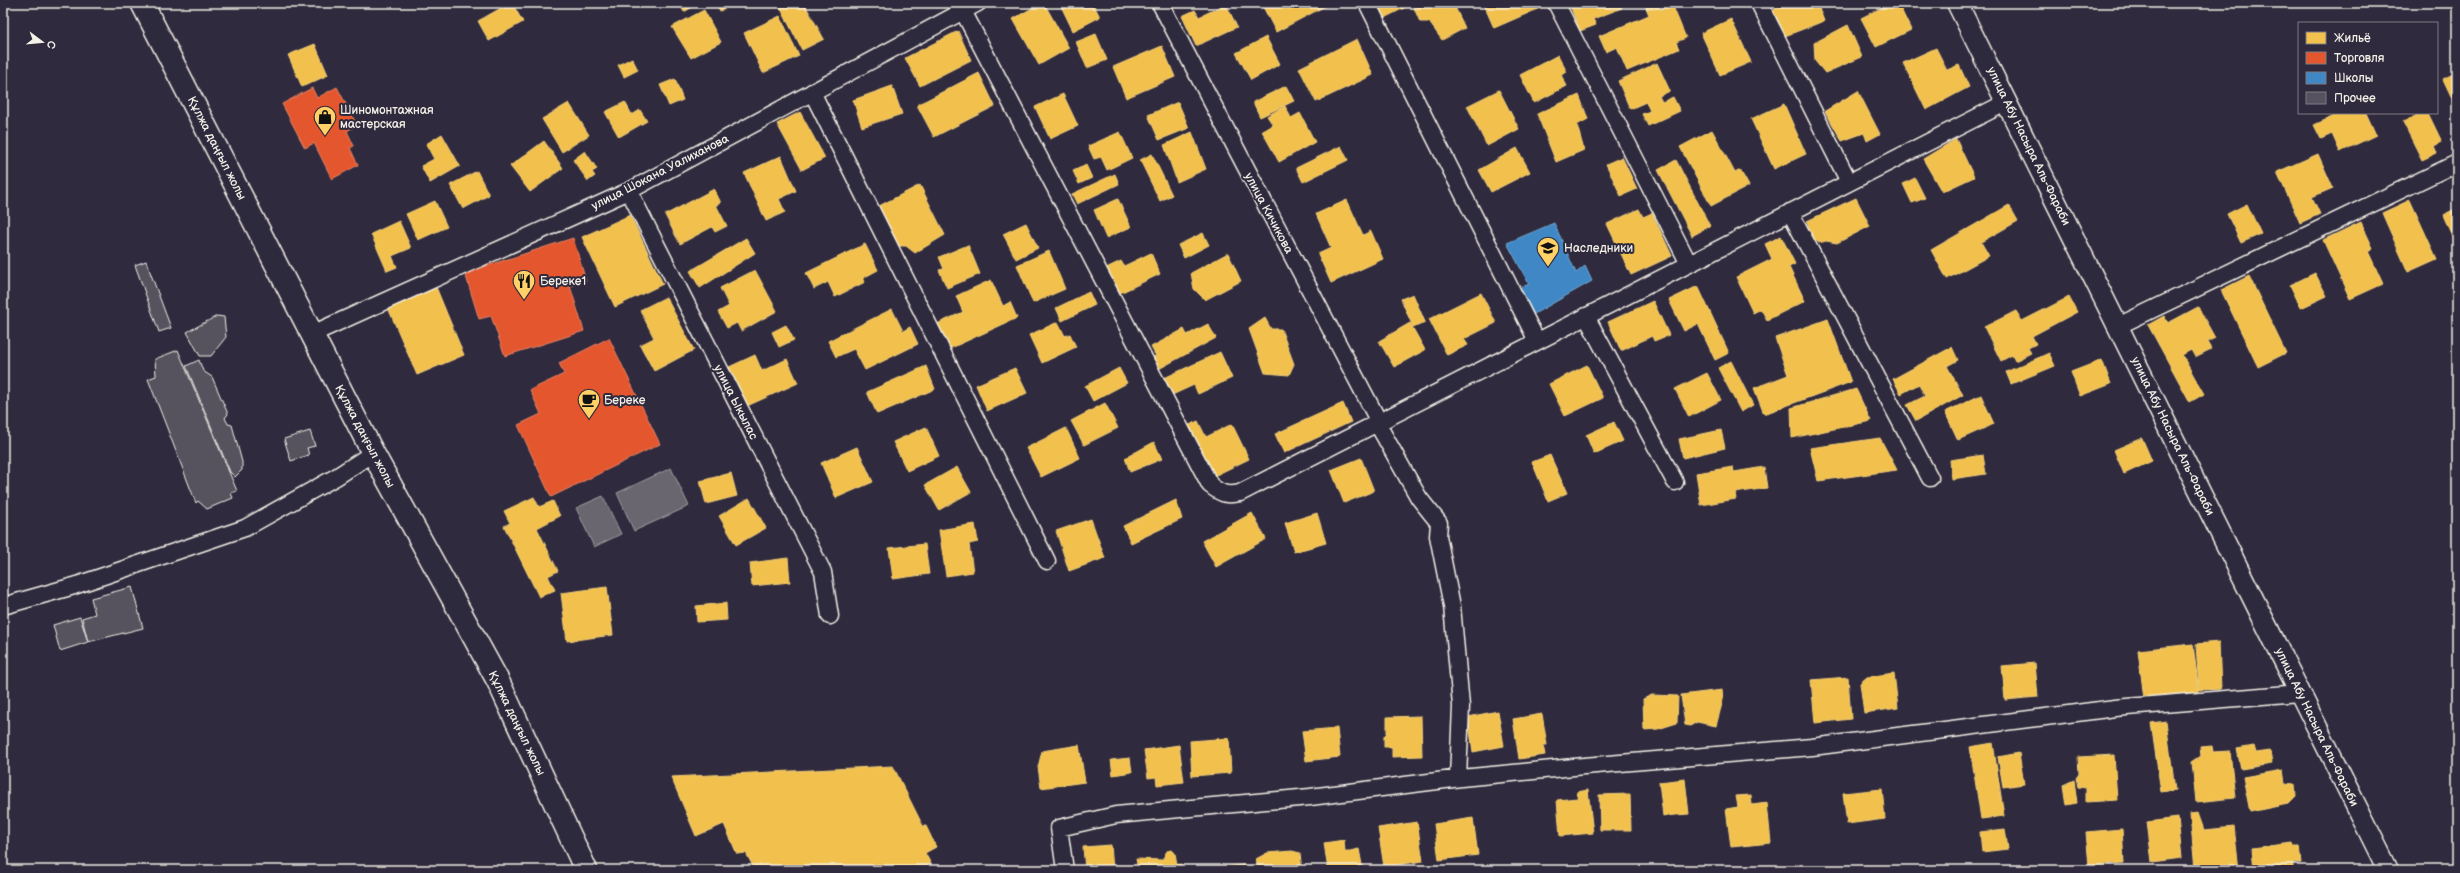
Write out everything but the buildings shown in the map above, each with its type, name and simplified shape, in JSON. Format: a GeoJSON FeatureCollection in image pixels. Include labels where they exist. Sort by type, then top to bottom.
{"type":"FeatureCollection","features":[{"type":"Feature","properties":{"kind":"main road","name":"Құлжа даңғыл жолы"},"geometry":{"type":"LineString","coordinates":[[142,3],[373,453],[498,681],[586,870]]}},
{"type":"Feature","properties":{"kind":"street","name":"улица Шокана Уалиханова"},"geometry":{"type":"LineString","coordinates":[[312,334],[629,191],[978,3]]}},
{"type":"Feature","properties":{"kind":"street","name":"улица Кичикова"},"geometry":{"type":"LineString","coordinates":[[1160,3],[1378,423],[1419,498],[1439,523],[1438,536],[1452,606],[1461,706],[1458,778]]}},
{"type":"Feature","properties":{"kind":"street"},"geometry":{"type":"LineString","coordinates":[[1367,3],[1537,341]]}},
{"type":"Feature","properties":{"kind":"street"},"geometry":{"type":"LineString","coordinates":[[1556,3],[1689,264]]}},
{"type":"Feature","properties":{"kind":"street"},"geometry":{"type":"LineString","coordinates":[[1759,3],[1849,182]]}},
{"type":"Feature","properties":{"kind":"street","name":"улица Абу Насыра Аль-Фараби"},"geometry":{"type":"LineString","coordinates":[[1957,3],[2388,870]]}},
{"type":"Feature","properties":{"kind":"street"},"geometry":{"type":"LineString","coordinates":[[963,11],[1210,485],[1220,493],[1230,495],[1240,493],[2007,102]]}},
{"type":"Feature","properties":{"kind":"street"},"geometry":{"type":"LineString","coordinates":[[812,92],[1047,561]]}},
{"type":"Feature","properties":{"kind":"street"},"geometry":{"type":"LineString","coordinates":[[2118,326],[2457,163]]}},
{"type":"Feature","properties":{"kind":"street","name":"улица Ыкылас"},"geometry":{"type":"LineString","coordinates":[[629,191],[823,572],[830,616]]}},
{"type":"Feature","properties":{"kind":"street"},"geometry":{"type":"LineString","coordinates":[[1790,212],[1930,478]]}},
{"type":"Feature","properties":{"kind":"street"},"geometry":{"type":"LineString","coordinates":[[1586,316],[1675,482]]}},
{"type":"Feature","properties":{"kind":"street"},"geometry":{"type":"LineString","coordinates":[[3,606],[74,586],[245,528],[336,477],[373,453]]}},
{"type":"Feature","properties":{"kind":"street"},"geometry":{"type":"LineString","coordinates":[[1065,870],[1059,828],[1109,816],[1310,798],[1458,778],[1812,747],[2115,708],[2300,693]]}},
{"type":"Feature","properties":{"kind":"shaded area"},"geometry":{"type":"Polygon","coordinates":[[[671,468],[689,506],[634,531],[617,493],[671,468]]]}},
{"type":"Feature","properties":{"kind":"shaded area"},"geometry":{"type":"Polygon","coordinates":[[[603,496],[621,534],[594,547],[576,508],[603,496]]]}},
{"type":"Feature","properties":{"kind":"place","name":"Шиномонтажная мастерская"},"geometry":{"type":"Point","coordinates":[325,136]}},
{"type":"Feature","properties":{"kind":"place","name":"Наследники"},"geometry":{"type":"Point","coordinates":[1548,268]}},
{"type":"Feature","properties":{"kind":"place","name":"Береке1"},"geometry":{"type":"Point","coordinates":[524,300]}},
{"type":"Feature","properties":{"kind":"place","name":"Береке"},"geometry":{"type":"Point","coordinates":[589,420]}}]}
